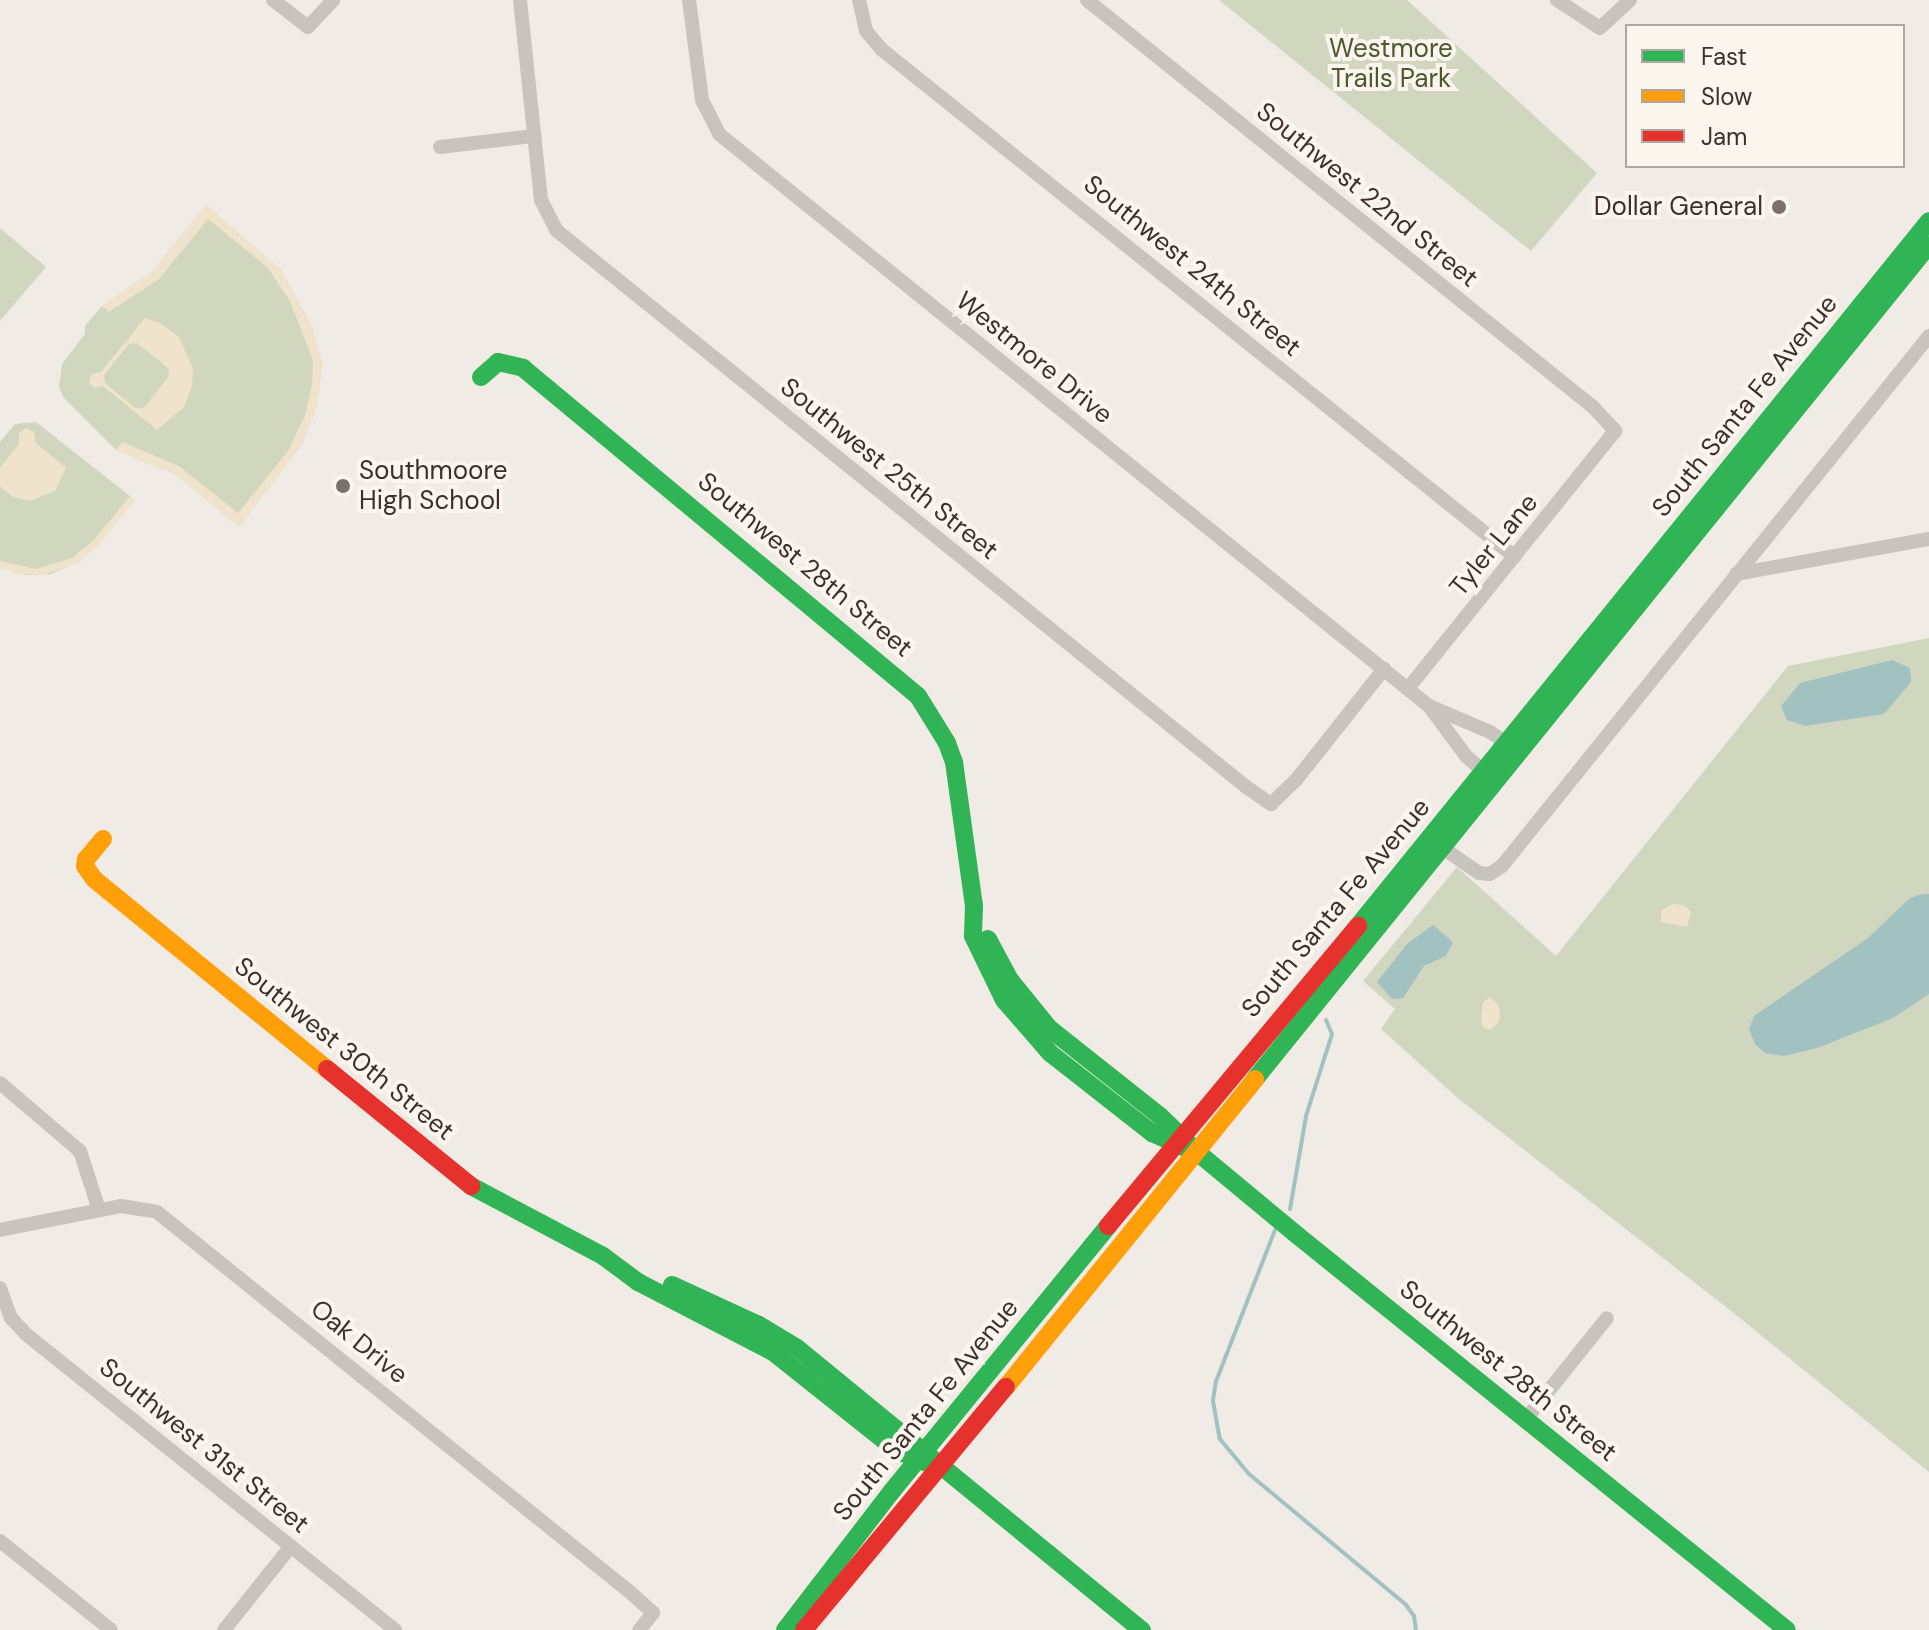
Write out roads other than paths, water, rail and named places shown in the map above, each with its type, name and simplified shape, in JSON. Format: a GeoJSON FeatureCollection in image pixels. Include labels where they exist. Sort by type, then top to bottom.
{"type":"FeatureCollection","features":[{"type":"Feature","properties":{"kind":"main road","name":"South Santa Fe Avenue"},"geometry":{"type":"LineString","coordinates":[[1512,746],[1929,221]]}},
{"type":"Feature","properties":{"kind":"main road","name":"South Santa Fe Avenue"},"geometry":{"type":"LineString","coordinates":[[785,1630],[1179,1140],[1488,775],[1929,245]]}},
{"type":"Feature","properties":{"kind":"main road","name":"Southwest 28th Street"},"geometry":{"type":"LineString","coordinates":[[481,377],[498,362],[523,368],[918,696],[947,743],[957,774],[974,906],[973,936],[1004,1000],[1050,1053],[1152,1133],[1179,1140],[1197,1152],[1787,1630]]}},
{"type":"Feature","properties":{"kind":"main road","name":"South Santa Fe Avenue"},"geometry":{"type":"LineString","coordinates":[[804,1630],[1197,1152],[1440,846],[1488,775]]}},
{"type":"Feature","properties":{"kind":"main road","name":"Southwest 30th Street"},"geometry":{"type":"LineString","coordinates":[[103,839],[86,859],[85,866],[94,879],[480,1194],[616,1264],[638,1282],[773,1352],[896,1450],[922,1456],[940,1468],[1142,1630]]}},
{"type":"Feature","properties":{"kind":"street"},"geometry":{"type":"LineString","coordinates":[[273,0],[308,27],[333,0]]}},
{"type":"Feature","properties":{"kind":"street","name":"Southwest 25th Street"},"geometry":{"type":"LineString","coordinates":[[520,0],[545,212],[566,240],[1271,804],[1296,780],[1384,669]]}},
{"type":"Feature","properties":{"kind":"street","name":"Westmore Drive"},"geometry":{"type":"LineString","coordinates":[[689,0],[702,100],[719,134],[1408,688],[1429,706],[1466,756],[1488,775]]}},
{"type":"Feature","properties":{"kind":"street","name":"Southwest 24th Street"},"geometry":{"type":"LineString","coordinates":[[859,0],[866,31],[881,49],[1515,557]]}},
{"type":"Feature","properties":{"kind":"street","name":"Southwest 22nd Street"},"geometry":{"type":"LineString","coordinates":[[1087,0],[1593,407],[1615,431]]}},
{"type":"Feature","properties":{"kind":"street"},"geometry":{"type":"LineString","coordinates":[[1557,0],[1600,28],[1630,0]]}},
{"type":"Feature","properties":{"kind":"street"},"geometry":{"type":"LineString","coordinates":[[440,147],[534,136]]}},
{"type":"Feature","properties":{"kind":"street"},"geometry":{"type":"LineString","coordinates":[[1440,846],[1479,873],[1490,874],[1502,866],[1929,336]]}},
{"type":"Feature","properties":{"kind":"street","name":"Tyler Lane"},"geometry":{"type":"LineString","coordinates":[[1408,688],[1615,431]]}},
{"type":"Feature","properties":{"kind":"street"},"geometry":{"type":"LineString","coordinates":[[1736,574],[1929,539]]}},
{"type":"Feature","properties":{"kind":"street","name":"Westmore Drive"},"geometry":{"type":"LineString","coordinates":[[1429,706],[1512,746]]}},
{"type":"Feature","properties":{"kind":"street"},"geometry":{"type":"LineString","coordinates":[[0,1083],[80,1151],[99,1210]]}},
{"type":"Feature","properties":{"kind":"street","name":"Oak Drive"},"geometry":{"type":"LineString","coordinates":[[0,1230],[121,1206],[146,1208],[171,1221],[653,1613],[639,1630]]}},
{"type":"Feature","properties":{"kind":"street","name":"Southwest 31st Street"},"geometry":{"type":"LineString","coordinates":[[0,1288],[2,1305],[27,1335],[395,1630]]}},
{"type":"Feature","properties":{"kind":"street"},"geometry":{"type":"LineString","coordinates":[[1526,1419],[1607,1318]]}},
{"type":"Feature","properties":{"kind":"street"},"geometry":{"type":"LineString","coordinates":[[0,1541],[111,1630]]}},
{"type":"Feature","properties":{"kind":"street"},"geometry":{"type":"LineString","coordinates":[[224,1630],[291,1546]]}},
{"type":"Feature","properties":{"kind":"water"},"geometry":{"type":"Polygon","coordinates":[[[1892,660],[1910,668],[1911,682],[1884,714],[1805,726],[1787,720],[1781,706],[1800,683],[1892,660]]]}},
{"type":"Feature","properties":{"kind":"water"},"geometry":{"type":"Polygon","coordinates":[[[1929,894],[1929,994],[1893,1018],[1817,1048],[1784,1056],[1765,1053],[1755,1044],[1749,1029],[1754,1016],[1868,938],[1910,898],[1929,894]]]}},
{"type":"Feature","properties":{"kind":"water"},"geometry":{"type":"Polygon","coordinates":[[[1433,925],[1453,942],[1446,956],[1424,966],[1403,998],[1392,999],[1377,982],[1407,944],[1433,925]]]}},
{"type":"Feature","properties":{"kind":"waterway"},"geometry":{"type":"LineString","coordinates":[[1290,1209],[1306,1116],[1332,1034],[1326,1020]]}},
{"type":"Feature","properties":{"kind":"waterway"},"geometry":{"type":"LineString","coordinates":[[1275,1230],[1216,1381],[1213,1401],[1220,1439],[1249,1474],[1406,1605],[1414,1616],[1416,1630]]}},
{"type":"Feature","properties":{"kind":"place","name":"Dollar General"},"geometry":{"type":"Point","coordinates":[1779,207]}},
{"type":"Feature","properties":{"kind":"place","name":"Southmoore High School"},"geometry":{"type":"Point","coordinates":[343,486]}},
{"type":"Feature","properties":{"kind":"park label","name":"Westmore Trails Park"},"geometry":{"type":"Point","coordinates":[1391,64]}}]}
